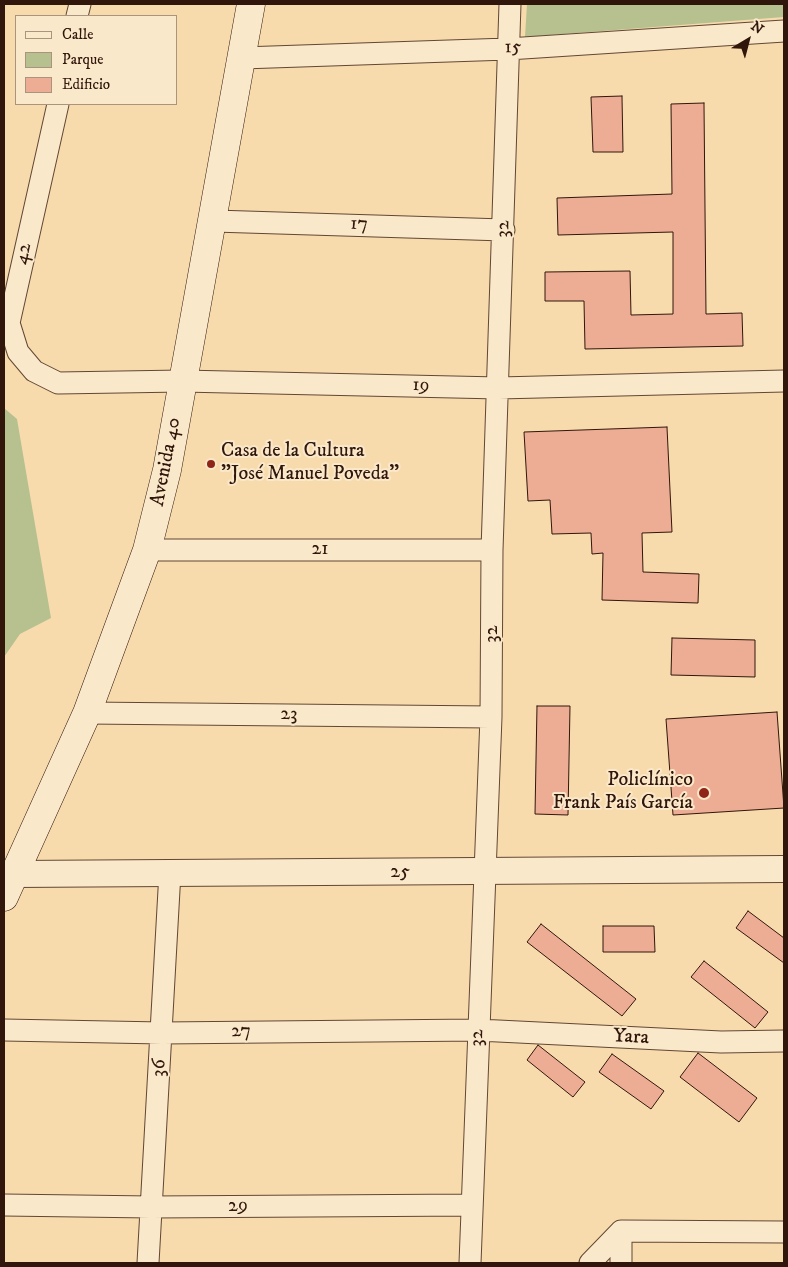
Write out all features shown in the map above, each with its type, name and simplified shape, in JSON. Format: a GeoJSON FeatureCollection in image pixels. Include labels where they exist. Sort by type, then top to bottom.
{"type":"FeatureCollection","features":[{"type":"Feature","properties":{"kind":"main road","name":"Avenida 40"},"geometry":{"type":"LineString","coordinates":[[10,885],[87,713],[148,550],[168,470],[182,381],[214,221],[251,4]]}},
{"type":"Feature","properties":{"kind":"street","name":"32"},"geometry":{"type":"LineString","coordinates":[[470,1263],[491,717],[492,550],[499,388],[510,4]]}},
{"type":"Feature","properties":{"kind":"street","name":"15"},"geometry":{"type":"LineString","coordinates":[[242,58],[508,48],[784,31]]}},
{"type":"Feature","properties":{"kind":"street","name":"42"},"geometry":{"type":"LineString","coordinates":[[58,105],[9,323],[18,352],[34,371],[58,383]]}},
{"type":"Feature","properties":{"kind":"street","name":"17"},"geometry":{"type":"LineString","coordinates":[[214,221],[504,230]]}},
{"type":"Feature","properties":{"kind":"street","name":"19"},"geometry":{"type":"LineString","coordinates":[[58,383],[182,381],[499,388],[784,381]]}},
{"type":"Feature","properties":{"kind":"street","name":"21"},"geometry":{"type":"LineString","coordinates":[[148,550],[492,550]]}},
{"type":"Feature","properties":{"kind":"street","name":"23"},"geometry":{"type":"LineString","coordinates":[[87,713],[491,717]]}},
{"type":"Feature","properties":{"kind":"street","name":"25"},"geometry":{"type":"LineString","coordinates":[[10,885],[170,872],[486,873],[784,869]]}},
{"type":"Feature","properties":{"kind":"street","name":"36"},"geometry":{"type":"LineString","coordinates":[[148,1263],[170,872]]}},
{"type":"Feature","properties":{"kind":"street","name":"27"},"geometry":{"type":"LineString","coordinates":[[4,1030],[162,1033],[478,1030]]}},
{"type":"Feature","properties":{"kind":"street","name":"Yara"},"geometry":{"type":"LineString","coordinates":[[478,1030],[721,1042],[784,1041]]}},
{"type":"Feature","properties":{"kind":"street","name":"29"},"geometry":{"type":"LineString","coordinates":[[4,1205],[151,1207],[472,1205]]}},
{"type":"Feature","properties":{"kind":"street"},"geometry":{"type":"LineString","coordinates":[[590,1263],[621,1231],[784,1232]]}},
{"type":"Feature","properties":{"kind":"street"},"geometry":{"type":"LineString","coordinates":[[621,1231],[621,1263]]}},
{"type":"Feature","properties":{"kind":"green space"},"geometry":{"type":"Polygon","coordinates":[[[527,4],[784,4],[784,17],[525,37],[527,4]]]}},
{"type":"Feature","properties":{"kind":"green space"},"geometry":{"type":"Polygon","coordinates":[[[4,408],[17,419],[51,618],[20,634],[4,657],[4,408]]]}},
{"type":"Feature","properties":{"kind":"building"},"geometry":{"type":"Polygon","coordinates":[[[622,96],[623,152],[593,152],[591,97],[622,96]]]}},
{"type":"Feature","properties":{"kind":"building"},"geometry":{"type":"Polygon","coordinates":[[[704,103],[706,314],[742,313],[743,346],[585,349],[584,301],[545,301],[545,272],[630,271],[631,315],[673,314],[673,232],[558,235],[557,198],[672,194],[671,104],[704,103]]]}},
{"type":"Feature","properties":{"kind":"building"},"geometry":{"type":"Polygon","coordinates":[[[667,427],[672,532],[642,533],[643,572],[699,574],[698,603],[602,600],[603,553],[592,554],[591,533],[552,534],[550,500],[528,501],[524,432],[667,427]]]}},
{"type":"Feature","properties":{"kind":"building"},"geometry":{"type":"Polygon","coordinates":[[[672,638],[755,640],[755,677],[671,675],[672,638]]]}},
{"type":"Feature","properties":{"kind":"building"},"geometry":{"type":"Polygon","coordinates":[[[537,706],[570,706],[568,815],[535,814],[537,706]]]}},
{"type":"Feature","properties":{"kind":"building"},"geometry":{"type":"Polygon","coordinates":[[[777,712],[784,808],[673,815],[666,719],[777,712]]]}},
{"type":"Feature","properties":{"kind":"building"},"geometry":{"type":"Polygon","coordinates":[[[748,911],[784,938],[784,963],[736,928],[748,911]]]}},
{"type":"Feature","properties":{"kind":"building"},"geometry":{"type":"Polygon","coordinates":[[[541,924],[636,999],[622,1016],[527,942],[541,924]]]}},
{"type":"Feature","properties":{"kind":"building"},"geometry":{"type":"Polygon","coordinates":[[[603,926],[654,926],[655,952],[603,952],[603,926]]]}},
{"type":"Feature","properties":{"kind":"building"},"geometry":{"type":"Polygon","coordinates":[[[704,961],[768,1012],[755,1028],[691,977],[704,961]]]}},
{"type":"Feature","properties":{"kind":"building"},"geometry":{"type":"Polygon","coordinates":[[[538,1045],[585,1082],[573,1097],[527,1060],[538,1045]]]}},
{"type":"Feature","properties":{"kind":"building"},"geometry":{"type":"Polygon","coordinates":[[[698,1053],[757,1098],[739,1122],[680,1077],[698,1053]]]}},
{"type":"Feature","properties":{"kind":"building"},"geometry":{"type":"Polygon","coordinates":[[[612,1054],[664,1091],[651,1109],[599,1072],[612,1054]]]}},
{"type":"Feature","properties":{"kind":"place","name":"Casa de la Cultura \"José Manuel Poveda\""},"geometry":{"type":"Point","coordinates":[211,464]}},
{"type":"Feature","properties":{"kind":"place","name":"Policlínico Frank País García"},"geometry":{"type":"Point","coordinates":[704,793]}}]}
